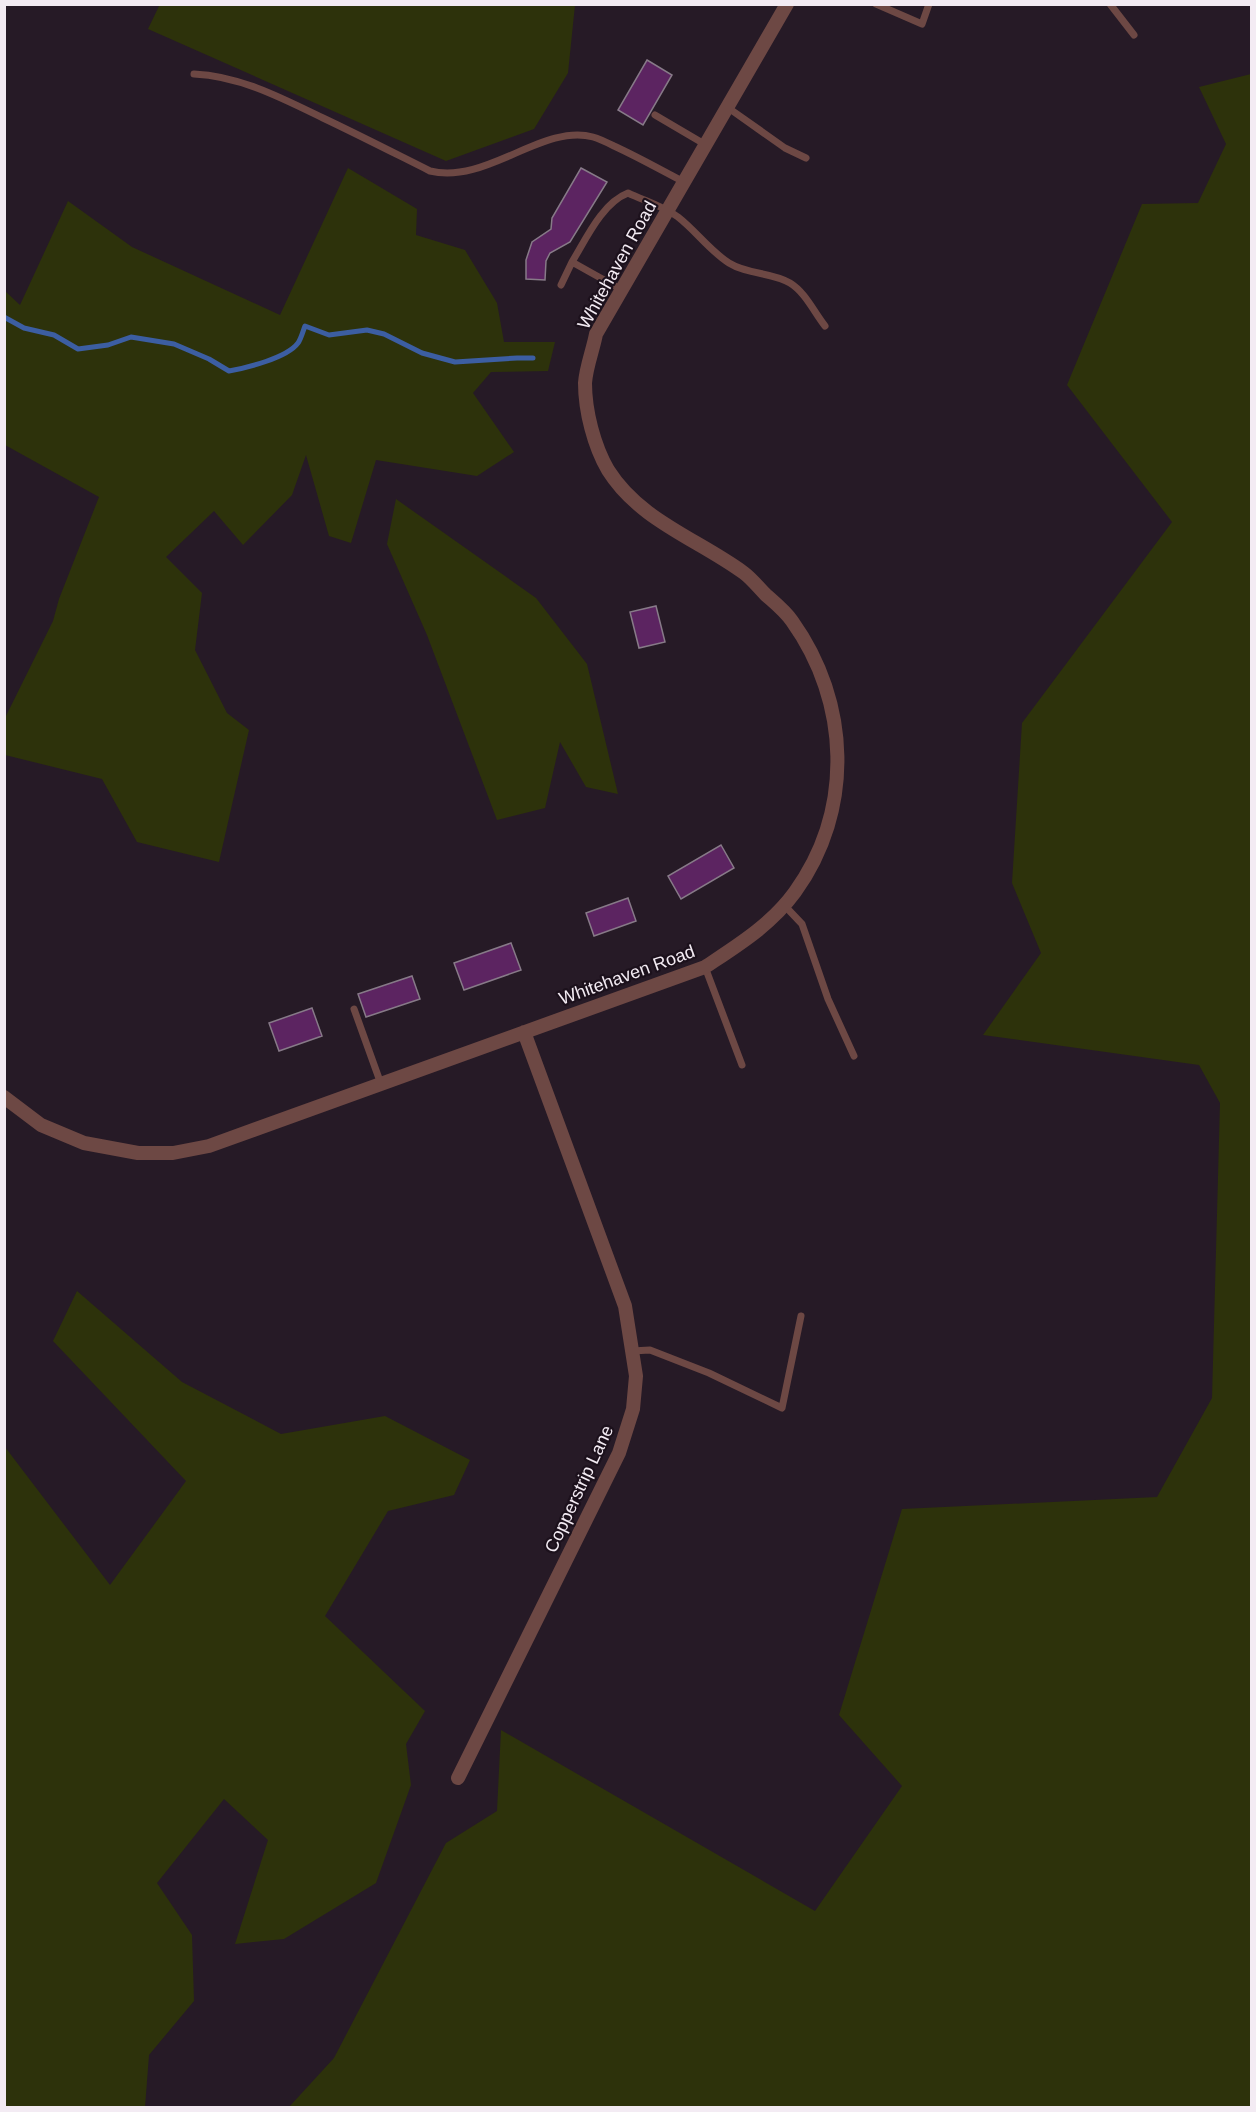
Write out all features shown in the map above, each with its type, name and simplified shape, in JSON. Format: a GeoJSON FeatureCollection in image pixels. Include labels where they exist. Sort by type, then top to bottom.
{"type":"FeatureCollection","features":[{"type":"Feature","properties":{"kind":"street","name":"Whitehaven Road"},"geometry":{"type":"LineString","coordinates":[[4,1097],[41,1125],[84,1143],[138,1153],[173,1153],[209,1146],[705,967],[762,929],[795,892],[818,853],[832,809],[838,777],[836,733],[825,684],[809,648],[790,619],[744,573],[652,517],[628,496],[608,469],[591,431],[585,383],[596,334],[787,4]]}},
{"type":"Feature","properties":{"kind":"street","name":"Copperstrip Lane"},"geometry":{"type":"LineString","coordinates":[[458,1778],[619,1453],[633,1409],[636,1376],[625,1305],[524,1032]]}},
{"type":"Feature","properties":{"kind":"lane"},"geometry":{"type":"LineString","coordinates":[[876,4],[922,24],[929,4]]}},
{"type":"Feature","properties":{"kind":"lane"},"geometry":{"type":"LineString","coordinates":[[1110,4],[1134,35]]}},
{"type":"Feature","properties":{"kind":"lane"},"geometry":{"type":"LineString","coordinates":[[194,74],[214,75],[246,84],[290,102],[430,171],[444,174],[460,173],[566,136],[592,136],[632,154],[684,183]]}},
{"type":"Feature","properties":{"kind":"lane"},"geometry":{"type":"LineString","coordinates":[[727,107],[785,148],[806,158]]}},
{"type":"Feature","properties":{"kind":"lane"},"geometry":{"type":"LineString","coordinates":[[655,115],[706,145]]}},
{"type":"Feature","properties":{"kind":"lane"},"geometry":{"type":"LineString","coordinates":[[561,285],[572,261],[598,221],[617,197],[628,193],[680,219],[728,262],[747,272],[759,273],[789,282],[801,292],[825,326]]}},
{"type":"Feature","properties":{"kind":"lane"},"geometry":{"type":"LineString","coordinates":[[572,261],[622,290]]}},
{"type":"Feature","properties":{"kind":"lane"},"geometry":{"type":"LineString","coordinates":[[784,905],[802,924],[828,999],[854,1056]]}},
{"type":"Feature","properties":{"kind":"lane"},"geometry":{"type":"LineString","coordinates":[[705,967],[742,1065]]}},
{"type":"Feature","properties":{"kind":"lane"},"geometry":{"type":"LineString","coordinates":[[354,1009],[381,1084]]}},
{"type":"Feature","properties":{"kind":"lane"},"geometry":{"type":"LineString","coordinates":[[632,1351],[650,1350],[782,1408],[801,1316]]}},
{"type":"Feature","properties":{"kind":"green space"},"geometry":{"type":"Polygon","coordinates":[[[160,4],[575,5],[568,73],[534,129],[446,161],[148,29],[160,4]]]}},
{"type":"Feature","properties":{"kind":"green space"},"geometry":{"type":"Polygon","coordinates":[[[1251,74],[1251,2107],[289,2107],[334,2058],[446,1843],[497,1811],[501,1730],[815,1911],[902,1786],[839,1715],[902,1509],[1157,1497],[1212,1398],[1220,1103],[1199,1065],[983,1035],[1041,953],[1012,883],[1022,723],[1172,522],[1067,385],[1142,204],[1198,203],[1226,144],[1199,87],[1251,74]]]}},
{"type":"Feature","properties":{"kind":"green space"},"geometry":{"type":"Polygon","coordinates":[[[348,168],[417,209],[416,235],[465,250],[497,303],[504,342],[555,342],[548,371],[491,372],[473,393],[514,452],[477,476],[376,460],[351,543],[329,536],[306,455],[292,495],[243,545],[214,511],[166,557],[202,593],[195,650],[227,713],[249,730],[219,862],[137,842],[102,779],[5,755],[5,718],[53,621],[59,599],[99,497],[5,445],[5,291],[20,305],[68,201],[132,247],[280,315],[348,168]]]}},
{"type":"Feature","properties":{"kind":"green space"},"geometry":{"type":"Polygon","coordinates":[[[396,499],[536,598],[587,664],[618,794],[586,787],[560,742],[545,808],[497,820],[427,635],[387,544],[396,499]]]}},
{"type":"Feature","properties":{"kind":"green space"},"geometry":{"type":"Polygon","coordinates":[[[77,1291],[182,1382],[281,1434],[385,1416],[470,1460],[454,1495],[388,1511],[325,1616],[425,1711],[406,1744],[411,1785],[376,1883],[284,1939],[235,1944],[268,1840],[224,1799],[157,1883],[192,1935],[194,2001],[149,2055],[145,2107],[5,2107],[5,1447],[110,1585],[186,1481],[53,1341],[77,1291]]]}},
{"type":"Feature","properties":{"kind":"building"},"geometry":{"type":"Polygon","coordinates":[[[647,60],[672,75],[643,125],[618,110],[647,60]]]}},
{"type":"Feature","properties":{"kind":"building"},"geometry":{"type":"Polygon","coordinates":[[[581,168],[607,182],[570,242],[550,253],[546,261],[545,280],[526,279],[526,260],[532,242],[551,229],[552,218],[581,168]]]}},
{"type":"Feature","properties":{"kind":"building"},"geometry":{"type":"Polygon","coordinates":[[[656,606],[665,642],[639,648],[630,612],[656,606]]]}},
{"type":"Feature","properties":{"kind":"building"},"geometry":{"type":"Polygon","coordinates":[[[721,845],[734,868],[681,899],[668,876],[721,845]]]}},
{"type":"Feature","properties":{"kind":"building"},"geometry":{"type":"Polygon","coordinates":[[[628,898],[636,921],[594,936],[586,913],[628,898]]]}},
{"type":"Feature","properties":{"kind":"building"},"geometry":{"type":"Polygon","coordinates":[[[511,943],[521,970],[464,990],[454,963],[511,943]]]}},
{"type":"Feature","properties":{"kind":"building"},"geometry":{"type":"Polygon","coordinates":[[[412,976],[420,999],[366,1017],[358,994],[412,976]]]}},
{"type":"Feature","properties":{"kind":"building"},"geometry":{"type":"Polygon","coordinates":[[[312,1008],[322,1036],[279,1051],[269,1023],[312,1008]]]}},
{"type":"Feature","properties":{"kind":"waterway"},"geometry":{"type":"LineString","coordinates":[[4,317],[24,328],[54,335],[78,349],[108,345],[131,337],[174,344],[209,359],[229,371],[255,365],[285,353],[298,343],[305,326],[329,335],[367,330],[384,334],[422,353],[455,362],[533,358]]}}]}
